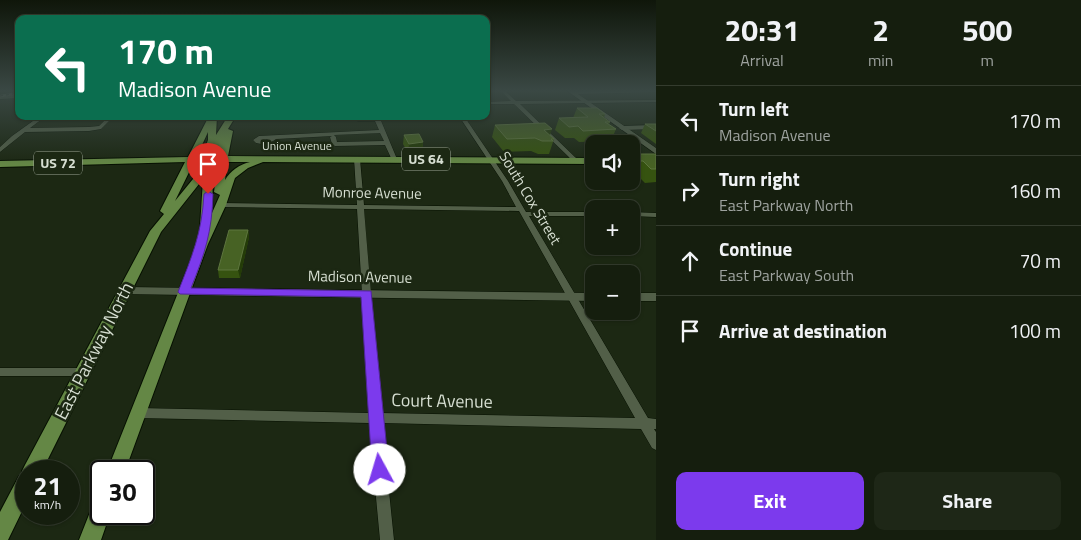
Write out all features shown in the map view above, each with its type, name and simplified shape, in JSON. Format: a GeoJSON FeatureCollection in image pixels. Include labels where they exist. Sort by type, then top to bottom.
{"type":"FeatureCollection","features":[{"type":"Feature","properties":{"kind":"main road"},"geometry":{"type":"LineString","coordinates":[[156,231],[180,181],[194,159],[199,142],[211,120]]}},
{"type":"Feature","properties":{"kind":"main road"},"geometry":{"type":"LineString","coordinates":[[156,231],[198,180],[212,140],[213,120]]}},
{"type":"Feature","properties":{"kind":"main road"},"geometry":{"type":"LineString","coordinates":[[202,244],[209,205],[208,175],[218,140],[230,120]]}},
{"type":"Feature","properties":{"kind":"main road"},"geometry":{"type":"LineString","coordinates":[[232,120],[230,144],[233,148],[255,156],[272,159]]}},
{"type":"Feature","properties":{"kind":"main road"},"geometry":{"type":"LineString","coordinates":[[210,225],[220,189],[222,158],[226,139],[231,127]]}},
{"type":"Feature","properties":{"kind":"main road"},"geometry":{"type":"LineString","coordinates":[[144,160],[186,151],[199,142]]}},
{"type":"Feature","properties":{"kind":"main road","name":"Union Avenue"},"geometry":{"type":"LineString","coordinates":[[0,164],[222,158],[585,160]]}},
{"type":"Feature","properties":{"kind":"main road","name":"US 64"},"geometry":{"type":"LineString","coordinates":[[120,460],[202,244],[210,225],[222,205],[231,177],[237,171],[272,159]]}},
{"type":"Feature","properties":{"kind":"main road"},"geometry":{"type":"LineString","coordinates":[[144,160],[174,170],[180,181]]}},
{"type":"Feature","properties":{"kind":"main road","name":"East Parkway North"},"geometry":{"type":"LineString","coordinates":[[38,460],[156,231]]}},
{"type":"Feature","properties":{"kind":"main road"},"geometry":{"type":"LineString","coordinates":[[0,533],[15,504]]}},
{"type":"Feature","properties":{"kind":"main road"},"geometry":{"type":"LineString","coordinates":[[90,540],[95,525]]}},
{"type":"Feature","properties":{"kind":"street"},"geometry":{"type":"LineString","coordinates":[[529,115],[575,160]]}},
{"type":"Feature","properties":{"kind":"street"},"geometry":{"type":"LineString","coordinates":[[604,115],[656,152]]}},
{"type":"Feature","properties":{"kind":"street"},"geometry":{"type":"LineString","coordinates":[[0,150],[14,137],[39,120]]}},
{"type":"Feature","properties":{"kind":"street"},"geometry":{"type":"LineString","coordinates":[[26,130],[89,129],[101,127],[108,120]]}},
{"type":"Feature","properties":{"kind":"street"},"geometry":{"type":"LineString","coordinates":[[378,120],[394,159]]}},
{"type":"Feature","properties":{"kind":"street","name":"South Cox Street"},"geometry":{"type":"LineString","coordinates":[[464,120],[492,160],[650,424],[656,444]]}},
{"type":"Feature","properties":{"kind":"street"},"geometry":{"type":"LineString","coordinates":[[622,128],[656,127]]}},
{"type":"Feature","properties":{"kind":"street"},"geometry":{"type":"LineString","coordinates":[[275,137],[383,131]]}},
{"type":"Feature","properties":{"kind":"street"},"geometry":{"type":"LineString","coordinates":[[334,137],[336,144],[388,143]]}},
{"type":"Feature","properties":{"kind":"street"},"geometry":{"type":"LineString","coordinates":[[357,159],[375,417],[387,540]]}},
{"type":"Feature","properties":{"kind":"street","name":"Monroe Avenue"},"geometry":{"type":"LineString","coordinates":[[222,205],[360,206],[585,214]]}},
{"type":"Feature","properties":{"kind":"street"},"geometry":{"type":"LineString","coordinates":[[640,214],[656,215]]}},
{"type":"Feature","properties":{"kind":"street","name":"Madison Avenue"},"geometry":{"type":"LineString","coordinates":[[125,291],[585,297]]}},
{"type":"Feature","properties":{"kind":"street"},"geometry":{"type":"LineString","coordinates":[[640,297],[656,298]]}},
{"type":"Feature","properties":{"kind":"street"},"geometry":{"type":"LineString","coordinates":[[0,369],[84,372]]}},
{"type":"Feature","properties":{"kind":"street","name":"Court Avenue"},"geometry":{"type":"LineString","coordinates":[[138,414],[375,417],[650,424]]}},
{"type":"Feature","properties":{"kind":"building"},"geometry":{"type":"Polygon","coordinates":[[[586,115],[601,115],[610,122],[605,122],[616,129],[583,131],[578,126],[569,127],[559,118],[588,117],[586,115]]]}},
{"type":"Feature","properties":{"kind":"building"},"geometry":{"type":"Polygon","coordinates":[[[545,123],[552,129],[544,130],[554,139],[551,139],[553,141],[542,141],[535,138],[507,139],[495,125],[545,123]]]}},
{"type":"Feature","properties":{"kind":"building"},"geometry":{"type":"Polygon","coordinates":[[[645,124],[656,124],[656,131],[645,124]]]}},
{"type":"Feature","properties":{"kind":"building"},"geometry":{"type":"Polygon","coordinates":[[[419,134],[423,142],[409,144],[404,135],[419,134]]]}},
{"type":"Feature","properties":{"kind":"building"},"geometry":{"type":"Polygon","coordinates":[[[640,154],[656,154],[656,169],[651,169],[643,161],[640,161],[640,154]]]}},
{"type":"Feature","properties":{"kind":"building"},"geometry":{"type":"Polygon","coordinates":[[[426,156],[448,157],[448,161],[427,161],[426,156]]]}},
{"type":"Feature","properties":{"kind":"building"},"geometry":{"type":"Polygon","coordinates":[[[229,230],[248,230],[238,270],[218,270],[229,230]]]}},
{"type":"Feature","properties":{"kind":"route"},"geometry":{"type":"LineString","coordinates":[[208,194],[207,223],[202,244],[184,292],[366,294],[380,470]]}}]}
